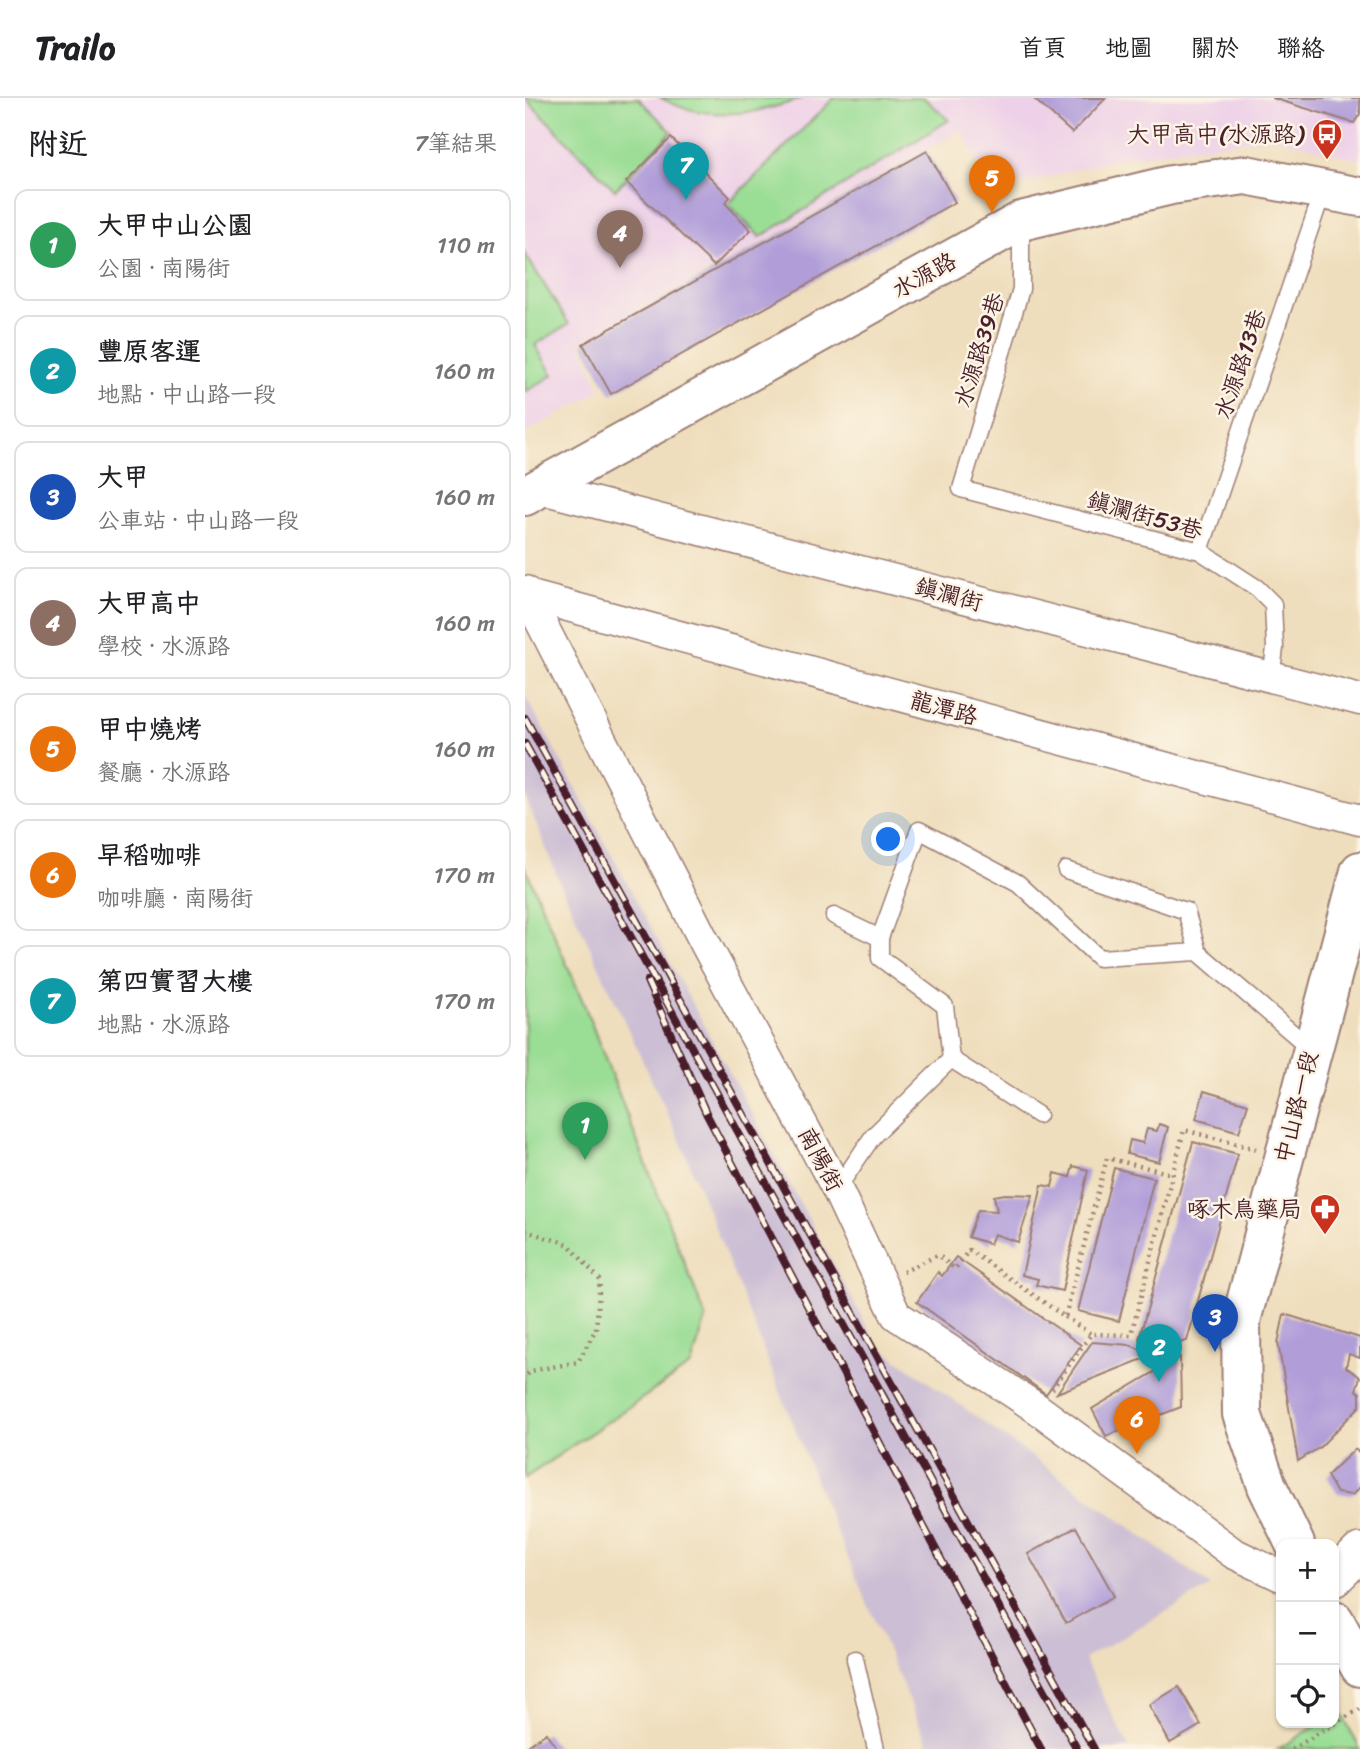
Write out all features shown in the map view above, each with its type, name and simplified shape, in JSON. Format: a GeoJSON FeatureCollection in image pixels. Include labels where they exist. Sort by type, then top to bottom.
{"type":"FeatureCollection","features":[{"type":"Feature","properties":{"kind":"main road","name":"水源路"},"geometry":{"type":"LineString","coordinates":[[531,492],[1021,221],[1171,185],[1246,175],[1342,194]]}},
{"type":"Feature","properties":{"kind":"main road","name":"中山路一段"},"geometry":{"type":"LineString","coordinates":[[1293,1539],[1267,1486],[1242,1414],[1241,1321],[1360,870]]}},
{"type":"Feature","properties":{"kind":"main road"},"geometry":{"type":"LineString","coordinates":[[1339,1629],[1360,1667]]}},
{"type":"Feature","properties":{"kind":"street","name":"鎮瀾街"},"geometry":{"type":"LineString","coordinates":[[531,492],[1360,700]]}},
{"type":"Feature","properties":{"kind":"street","name":"龍潭路"},"geometry":{"type":"LineString","coordinates":[[526,593],[1360,820]]}},
{"type":"Feature","properties":{"kind":"street","name":"南陽街"},"geometry":{"type":"LineString","coordinates":[[526,593],[705,943],[837,1189],[896,1315],[1038,1409],[1233,1553],[1276,1574]]}},
{"type":"Feature","properties":{"kind":"street"},"geometry":{"type":"LineString","coordinates":[[1339,1573],[1360,1552]]}},
{"type":"Feature","properties":{"kind":"lane","name":"水源路13巷"},"geometry":{"type":"LineString","coordinates":[[1199,551],[1342,194]]}},
{"type":"Feature","properties":{"kind":"lane","name":"水源路39巷"},"geometry":{"type":"LineString","coordinates":[[961,489],[1021,289],[1021,221]]}},
{"type":"Feature","properties":{"kind":"lane","name":"鎮瀾街53巷"},"geometry":{"type":"LineString","coordinates":[[961,489],[1199,551],[1257,589],[1273,604],[1275,648],[1271,678]]}},
{"type":"Feature","properties":{"kind":"lane"},"geometry":{"type":"LineString","coordinates":[[951,1059],[945,1006],[880,958],[880,938],[919,830],[1018,883],[1099,958],[1198,952]]}},
{"type":"Feature","properties":{"kind":"lane"},"geometry":{"type":"LineString","coordinates":[[1066,870],[1186,911],[1198,952],[1311,1049]]}},
{"type":"Feature","properties":{"kind":"lane"},"geometry":{"type":"LineString","coordinates":[[834,916],[880,938]]}},
{"type":"Feature","properties":{"kind":"lane"},"geometry":{"type":"LineString","coordinates":[[837,1189],[873,1136],[951,1059]]}},
{"type":"Feature","properties":{"kind":"lane"},"geometry":{"type":"LineString","coordinates":[[951,1059],[1038,1115]]}},
{"type":"Feature","properties":{"kind":"lane"},"geometry":{"type":"LineString","coordinates":[[855,1659],[876,1749]]}},
{"type":"Feature","properties":{"kind":"path"},"geometry":{"type":"LineString","coordinates":[[882,1283],[938,1255],[955,1269],[969,1250],[1091,1334],[1131,1335],[1184,1130],[1283,1157]]}},
{"type":"Feature","properties":{"kind":"path"},"geometry":{"type":"LineString","coordinates":[[1065,1317],[1107,1158],[1173,1174]]}},
{"type":"Feature","properties":{"kind":"path"},"geometry":{"type":"LineString","coordinates":[[525,1231],[568,1244],[600,1280],[596,1329],[578,1362],[531,1371],[525,1377]]}},
{"type":"Feature","properties":{"kind":"path"},"geometry":{"type":"LineString","coordinates":[[1038,1409],[1091,1334]]}},
{"type":"Feature","properties":{"kind":"path"},"geometry":{"type":"LineString","coordinates":[[1291,1749],[1360,1709]]}},
{"type":"Feature","properties":{"kind":"shaded area"},"geometry":{"type":"Polygon","coordinates":[[[525,98],[1360,98],[1360,160],[1272,137],[1118,158],[993,192],[962,130],[580,343],[601,390],[525,433],[525,98]]]}},
{"type":"Feature","properties":{"kind":"shaded area"},"geometry":{"type":"Polygon","coordinates":[[[525,695],[877,1345],[1211,1586],[1084,1659],[1130,1749],[930,1749],[828,1512],[683,1147],[559,881],[525,796],[525,695]]]}},
{"type":"Feature","properties":{"kind":"green space"},"geometry":{"type":"Polygon","coordinates":[[[525,98],[638,98],[672,132],[615,190],[525,98]]]}},
{"type":"Feature","properties":{"kind":"green space"},"geometry":{"type":"Polygon","coordinates":[[[661,98],[802,98],[768,109],[713,113],[677,106],[661,98]]]}},
{"type":"Feature","properties":{"kind":"green space"},"geometry":{"type":"Polygon","coordinates":[[[834,98],[924,98],[949,120],[760,237],[728,204],[834,98]]]}},
{"type":"Feature","properties":{"kind":"green space"},"geometry":{"type":"Polygon","coordinates":[[[525,254],[569,324],[535,345],[553,375],[525,392],[525,254]]]}},
{"type":"Feature","properties":{"kind":"green space"},"geometry":{"type":"Polygon","coordinates":[[[525,867],[583,1002],[706,1318],[691,1365],[525,1478],[525,867]]]}},
{"type":"Feature","properties":{"kind":"green space"},"geometry":{"type":"Polygon","coordinates":[[[1339,1711],[1360,1749],[1278,1749],[1313,1728],[1339,1728],[1339,1711]]]}},
{"type":"Feature","properties":{"kind":"building"},"geometry":{"type":"Polygon","coordinates":[[[1033,98],[1106,98],[1072,133],[1033,98]]]}},
{"type":"Feature","properties":{"kind":"building"},"geometry":{"type":"Polygon","coordinates":[[[1272,98],[1360,98],[1360,114],[1354,123],[1272,98]]]}},
{"type":"Feature","properties":{"kind":"building"},"geometry":{"type":"Polygon","coordinates":[[[671,138],[730,197],[725,203],[751,230],[714,266],[626,182],[671,138]]]}},
{"type":"Feature","properties":{"kind":"building"},"geometry":{"type":"Polygon","coordinates":[[[927,151],[955,202],[611,394],[583,344],[927,151]]]}},
{"type":"Feature","properties":{"kind":"building"},"geometry":{"type":"Polygon","coordinates":[[[1204,1091],[1248,1104],[1239,1132],[1196,1119],[1204,1091]]]}},
{"type":"Feature","properties":{"kind":"building"},"geometry":{"type":"Polygon","coordinates":[[[1159,1124],[1168,1127],[1159,1162],[1127,1154],[1130,1140],[1143,1143],[1147,1129],[1157,1131],[1159,1124]]]}},
{"type":"Feature","properties":{"kind":"building"},"geometry":{"type":"Polygon","coordinates":[[[1193,1142],[1238,1154],[1187,1341],[1159,1348],[1139,1339],[1193,1142]]]}},
{"type":"Feature","properties":{"kind":"building"},"geometry":{"type":"Polygon","coordinates":[[[1073,1166],[1088,1170],[1062,1291],[1036,1285],[1038,1279],[1022,1275],[1042,1185],[1052,1187],[1055,1173],[1070,1177],[1073,1166]]]}},
{"type":"Feature","properties":{"kind":"building"},"geometry":{"type":"Polygon","coordinates":[[[1114,1168],[1154,1178],[1119,1321],[1078,1311],[1114,1168]]]}},
{"type":"Feature","properties":{"kind":"building"},"geometry":{"type":"Polygon","coordinates":[[[1033,1195],[1018,1242],[994,1234],[990,1244],[968,1237],[978,1210],[997,1211],[994,1196],[1033,1195]]]}},
{"type":"Feature","properties":{"kind":"building"},"geometry":{"type":"Polygon","coordinates":[[[956,1257],[1081,1345],[1046,1394],[917,1302],[938,1272],[942,1276],[956,1257]]]}},
{"type":"Feature","properties":{"kind":"building"},"geometry":{"type":"Polygon","coordinates":[[[1284,1314],[1360,1338],[1360,1358],[1349,1354],[1346,1367],[1360,1377],[1356,1390],[1360,1393],[1360,1406],[1320,1447],[1298,1461],[1278,1343],[1284,1314]]]}},
{"type":"Feature","properties":{"kind":"building"},"geometry":{"type":"Polygon","coordinates":[[[1092,1342],[1130,1345],[1153,1355],[1057,1393],[1092,1342]]]}},
{"type":"Feature","properties":{"kind":"building"},"geometry":{"type":"Polygon","coordinates":[[[1180,1357],[1181,1407],[1106,1436],[1092,1409],[1180,1357]]]}},
{"type":"Feature","properties":{"kind":"building"},"geometry":{"type":"Polygon","coordinates":[[[1355,1449],[1360,1454],[1360,1487],[1352,1495],[1337,1493],[1327,1476],[1355,1449]]]}},
{"type":"Feature","properties":{"kind":"building"},"geometry":{"type":"Polygon","coordinates":[[[1076,1527],[1114,1596],[1066,1623],[1028,1554],[1076,1527]]]}},
{"type":"Feature","properties":{"kind":"building"},"geometry":{"type":"Polygon","coordinates":[[[1179,1687],[1201,1725],[1170,1743],[1149,1705],[1179,1687]]]}},
{"type":"Feature","properties":{"kind":"building"},"geometry":{"type":"Polygon","coordinates":[[[546,1733],[558,1749],[525,1749],[525,1748],[546,1733]]]}},
{"type":"Feature","properties":{"kind":"railway"},"geometry":{"type":"LineString","coordinates":[[525,718],[1094,1749]]}},
{"type":"Feature","properties":{"kind":"railway"},"geometry":{"type":"LineString","coordinates":[[525,744],[1077,1749]]}},
{"type":"Feature","properties":{"kind":"railway"},"geometry":{"type":"LineString","coordinates":[[647,981],[707,1115],[1041,1749]]}},
{"type":"Feature","properties":{"kind":"place","name":"大甲高中(水源路)"},"geometry":{"type":"Point","coordinates":[1327,161]}},
{"type":"Feature","properties":{"kind":"place","name":"第四實習大樓"},"geometry":{"type":"Point","coordinates":[686,200]}},
{"type":"Feature","properties":{"kind":"place","name":"甲中燒烤"},"geometry":{"type":"Point","coordinates":[992,213]}},
{"type":"Feature","properties":{"kind":"place","name":"大甲高中"},"geometry":{"type":"Point","coordinates":[620,268]}},
{"type":"Feature","properties":{"kind":"place","name":"大甲中山公園"},"geometry":{"type":"Point","coordinates":[585,1160]}},
{"type":"Feature","properties":{"kind":"place","name":"啄木鳥藥局"},"geometry":{"type":"Point","coordinates":[1325,1236]}},
{"type":"Feature","properties":{"kind":"place","name":"大甲"},"geometry":{"type":"Point","coordinates":[1215,1352]}},
{"type":"Feature","properties":{"kind":"place","name":"豐原客運"},"geometry":{"type":"Point","coordinates":[1159,1382]}},
{"type":"Feature","properties":{"kind":"place","name":"早稻咖啡"},"geometry":{"type":"Point","coordinates":[1137,1454]}}]}
